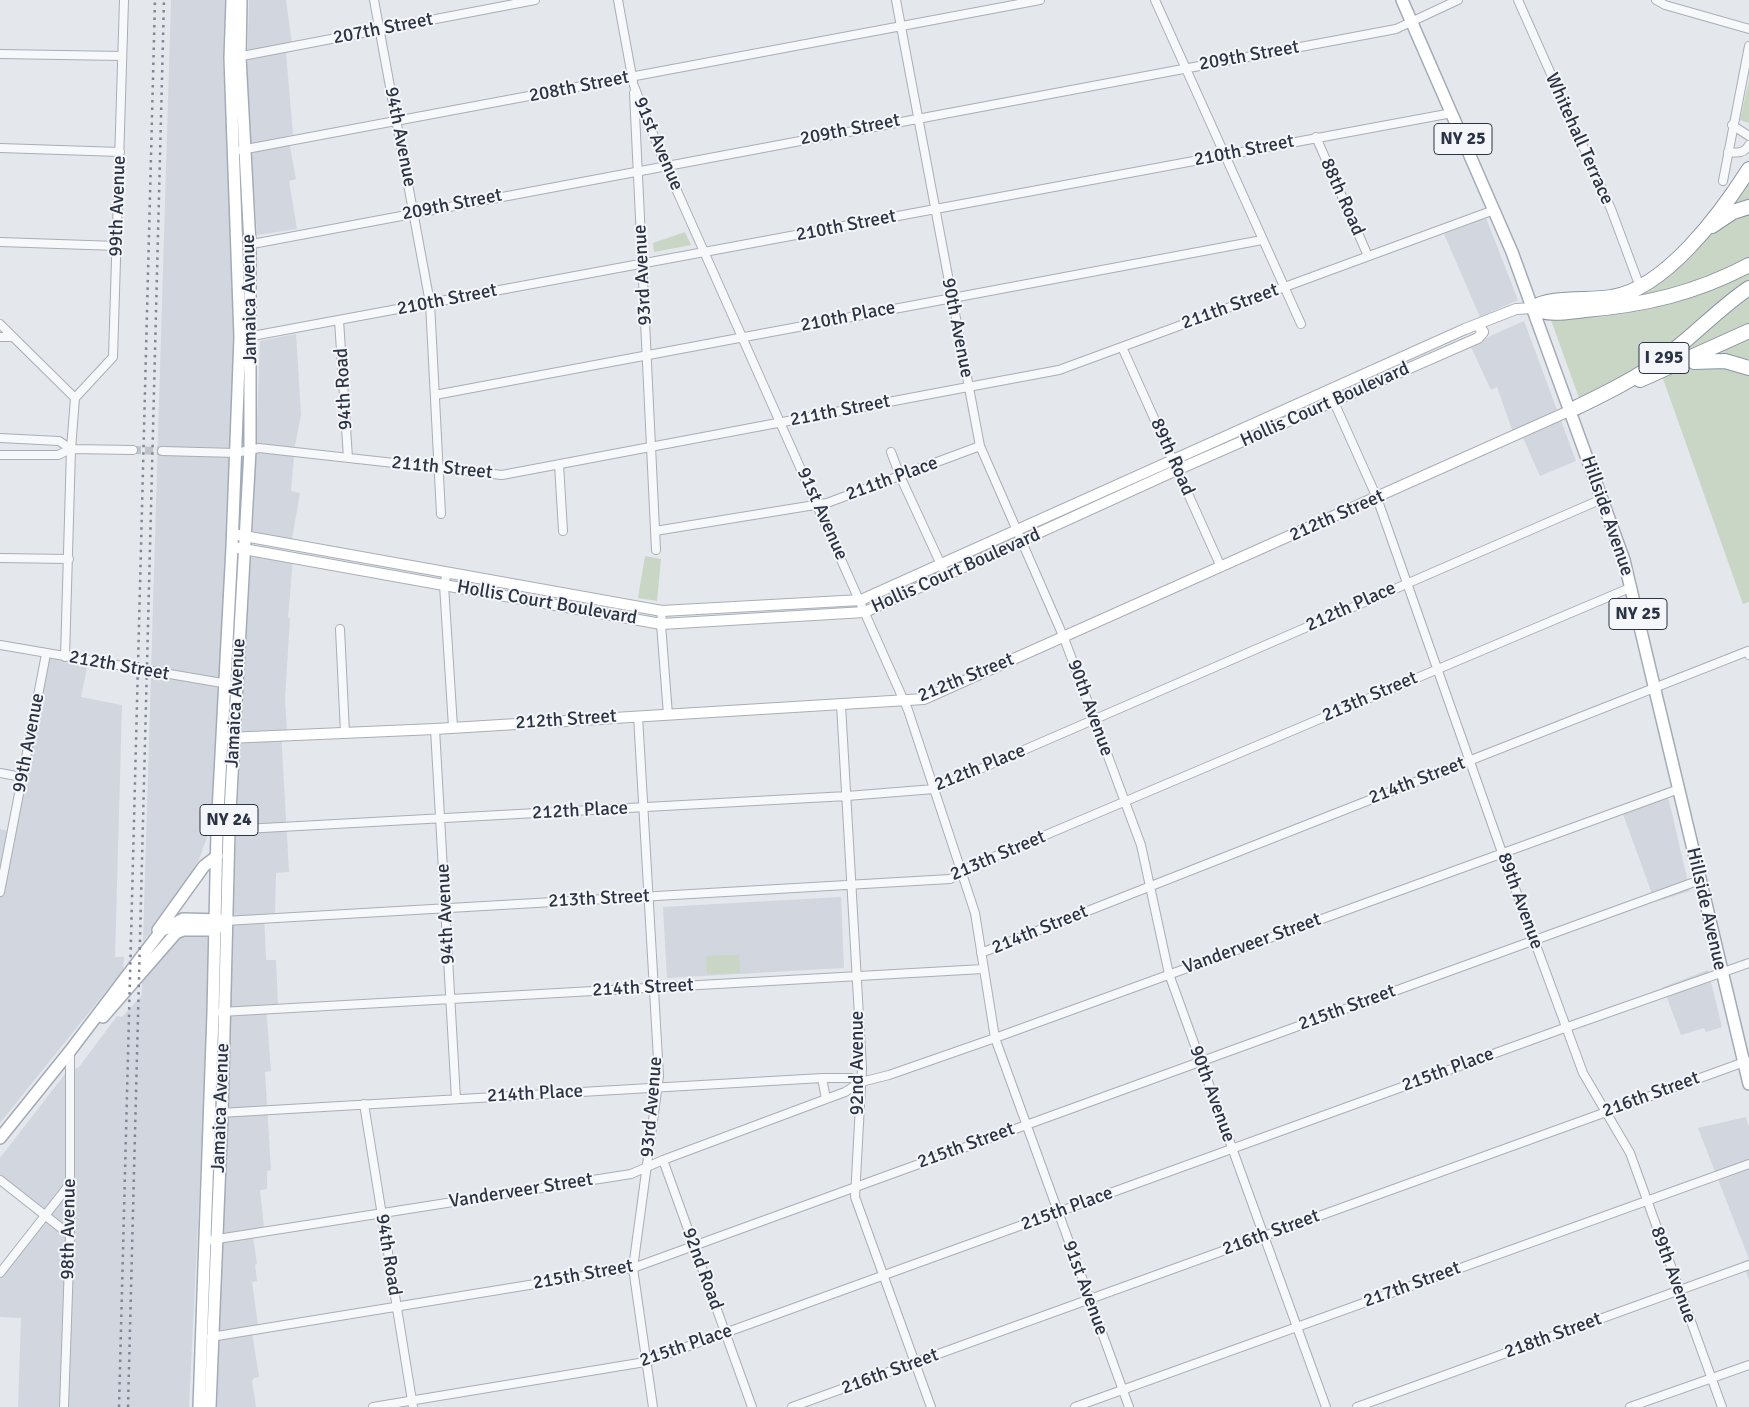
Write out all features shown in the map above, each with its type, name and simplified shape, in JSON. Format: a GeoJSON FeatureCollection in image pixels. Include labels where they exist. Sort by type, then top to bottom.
{"type":"FeatureCollection","features":[{"type":"Feature","properties":{"kind":"highway"},"geometry":{"type":"LineString","coordinates":[[1673,262],[1718,212],[1749,169]]}},
{"type":"Feature","properties":{"kind":"highway"},"geometry":{"type":"LineString","coordinates":[[1533,308],[1541,303],[1609,298],[1627,293],[1648,283],[1719,221],[1749,207]]}},
{"type":"Feature","properties":{"kind":"highway"},"geometry":{"type":"LineString","coordinates":[[1533,308],[1552,313],[1645,304],[1701,288],[1749,265]]}},
{"type":"Feature","properties":{"kind":"highway","name":"I 295"},"geometry":{"type":"LineString","coordinates":[[1569,411],[1624,384],[1666,356],[1721,308],[1749,288]]}},
{"type":"Feature","properties":{"kind":"highway"},"geometry":{"type":"LineString","coordinates":[[1624,384],[1647,379],[1749,331]]}},
{"type":"Feature","properties":{"kind":"highway"},"geometry":{"type":"LineString","coordinates":[[1662,372],[1709,360],[1732,362],[1749,368]]}},
{"type":"Feature","properties":{"kind":"main road","name":"Jamaica Avenue"},"geometry":{"type":"LineString","coordinates":[[218,923],[226,903],[229,830],[228,738],[225,684],[236,453],[250,244],[240,150],[232,0]]}},
{"type":"Feature","properties":{"kind":"main road","name":"Jamaica Avenue"},"geometry":{"type":"LineString","coordinates":[[235,58],[241,0]]}},
{"type":"Feature","properties":{"kind":"main road","name":"Hillside Avenue"},"geometry":{"type":"LineString","coordinates":[[1402,0],[1494,210],[1533,308],[1632,587],[1722,973],[1746,1062],[1749,1084]]}},
{"type":"Feature","properties":{"kind":"main road","name":"Jamaica Avenue"},"geometry":{"type":"LineString","coordinates":[[199,1407],[207,1338],[216,1113],[219,1013],[217,831],[228,738],[238,685],[250,450],[245,337],[238,246],[240,150]]}},
{"type":"Feature","properties":{"kind":"main road","name":"Hollis Court Boulevard"},"geometry":{"type":"LineString","coordinates":[[233,534],[662,611],[861,600],[1016,530],[1074,511],[1122,490],[1176,465],[1232,434],[1425,347],[1516,309],[1533,308]]}},
{"type":"Feature","properties":{"kind":"main road","name":"Hollis Court Boulevard"},"geometry":{"type":"LineString","coordinates":[[1176,465],[1237,444],[1481,336],[1483,330],[1478,325]]}},
{"type":"Feature","properties":{"kind":"main road"},"geometry":{"type":"LineString","coordinates":[[1425,347],[1431,358]]}},
{"type":"Feature","properties":{"kind":"main road"},"geometry":{"type":"LineString","coordinates":[[1382,366],[1389,376]]}},
{"type":"Feature","properties":{"kind":"main road","name":"212th Street"},"geometry":{"type":"LineString","coordinates":[[228,738],[453,727],[924,699],[1569,411]]}},
{"type":"Feature","properties":{"kind":"main road"},"geometry":{"type":"LineString","coordinates":[[1276,414],[1281,424]]}},
{"type":"Feature","properties":{"kind":"main road"},"geometry":{"type":"LineString","coordinates":[[1232,434],[1237,444]]}},
{"type":"Feature","properties":{"kind":"main road","name":"Hollis Court Boulevard"},"geometry":{"type":"LineString","coordinates":[[232,547],[661,624],[865,612],[1022,542],[1074,511]]}},
{"type":"Feature","properties":{"kind":"main road"},"geometry":{"type":"LineString","coordinates":[[339,567],[341,552]]}},
{"type":"Feature","properties":{"kind":"main road"},"geometry":{"type":"LineString","coordinates":[[393,576],[396,562]]}},
{"type":"Feature","properties":{"kind":"main road"},"geometry":{"type":"LineString","coordinates":[[520,600],[523,585]]}},
{"type":"Feature","properties":{"kind":"main road"},"geometry":{"type":"LineString","coordinates":[[593,612],[594,598]]}},
{"type":"Feature","properties":{"kind":"main road"},"geometry":{"type":"LineString","coordinates":[[799,603],[800,616]]}},
{"type":"Feature","properties":{"kind":"main road"},"geometry":{"type":"LineString","coordinates":[[729,607],[731,620]]}},
{"type":"Feature","properties":{"kind":"main road","name":"NY 24"},"geometry":{"type":"LineString","coordinates":[[0,1138],[70,1051],[153,940],[204,866],[217,856]]}},
{"type":"Feature","properties":{"kind":"main road"},"geometry":{"type":"LineString","coordinates":[[153,940],[166,927],[179,920],[218,923]]}},
{"type":"Feature","properties":{"kind":"main road","name":"NY 24"},"geometry":{"type":"LineString","coordinates":[[70,1051],[112,1008],[178,932],[218,923]]}},
{"type":"Feature","properties":{"kind":"main road","name":"Jamaica Avenue"},"geometry":{"type":"LineString","coordinates":[[207,1338],[210,1407]]}},
{"type":"Feature","properties":{"kind":"street","name":"99th Avenue"},"geometry":{"type":"LineString","coordinates":[[75,398],[114,357],[124,0]]}},
{"type":"Feature","properties":{"kind":"street","name":"94th Avenue"},"geometry":{"type":"LineString","coordinates":[[374,0],[430,303],[442,514]]}},
{"type":"Feature","properties":{"kind":"street","name":"207th Street"},"geometry":{"type":"LineString","coordinates":[[235,58],[535,0]]}},
{"type":"Feature","properties":{"kind":"street","name":"93rd Avenue"},"geometry":{"type":"LineString","coordinates":[[618,0],[634,86],[656,550]]}},
{"type":"Feature","properties":{"kind":"street","name":"90th Avenue"},"geometry":{"type":"LineString","coordinates":[[896,0],[980,446],[1064,638],[1141,844],[1169,974],[1326,1407]]}},
{"type":"Feature","properties":{"kind":"street","name":"208th Street"},"geometry":{"type":"LineString","coordinates":[[240,150],[1040,0]]}},
{"type":"Feature","properties":{"kind":"street"},"geometry":{"type":"LineString","coordinates":[[1155,0],[1301,324]]}},
{"type":"Feature","properties":{"kind":"street","name":"209th Street"},"geometry":{"type":"LineString","coordinates":[[238,246],[638,171],[665,164],[1396,29],[1458,0]]}},
{"type":"Feature","properties":{"kind":"street","name":"Whitehall Terrace"},"geometry":{"type":"LineString","coordinates":[[1518,0],[1611,209],[1636,279]]}},
{"type":"Feature","properties":{"kind":"street"},"geometry":{"type":"LineString","coordinates":[[1656,0],[1749,28]]}},
{"type":"Feature","properties":{"kind":"street"},"geometry":{"type":"LineString","coordinates":[[1723,181],[1732,125],[1749,46]]}},
{"type":"Feature","properties":{"kind":"street"},"geometry":{"type":"LineString","coordinates":[[0,54],[122,56]]}},
{"type":"Feature","properties":{"kind":"street","name":"91st Avenue"},"geometry":{"type":"LineString","coordinates":[[634,86],[665,164],[905,701],[975,913],[981,953]]}},
{"type":"Feature","properties":{"kind":"street","name":"210th Street"},"geometry":{"type":"LineString","coordinates":[[245,337],[1452,113]]}},
{"type":"Feature","properties":{"kind":"street"},"geometry":{"type":"LineString","coordinates":[[1732,125],[1749,136]]}},
{"type":"Feature","properties":{"kind":"street","name":"88th Road"},"geometry":{"type":"LineString","coordinates":[[1316,137],[1368,256]]}},
{"type":"Feature","properties":{"kind":"street"},"geometry":{"type":"LineString","coordinates":[[1728,152],[1741,153],[1749,145]]}},
{"type":"Feature","properties":{"kind":"street"},"geometry":{"type":"LineString","coordinates":[[0,148],[120,152]]}},
{"type":"Feature","properties":{"kind":"street","name":"211th Street"},"geometry":{"type":"LineString","coordinates":[[162,451],[236,453],[266,448],[502,475],[1059,370],[1494,210]]}},
{"type":"Feature","properties":{"kind":"street","name":"210th Place"},"geometry":{"type":"LineString","coordinates":[[435,395],[1262,240]]}},
{"type":"Feature","properties":{"kind":"street"},"geometry":{"type":"LineString","coordinates":[[0,242],[117,246]]}},
{"type":"Feature","properties":{"kind":"street","name":"94th Road"},"geometry":{"type":"LineString","coordinates":[[339,320],[348,458]]}},
{"type":"Feature","properties":{"kind":"street"},"geometry":{"type":"LineString","coordinates":[[0,324],[75,398],[71,449],[65,657]]}},
{"type":"Feature","properties":{"kind":"street"},"geometry":{"type":"LineString","coordinates":[[0,337],[13,337]]}},
{"type":"Feature","properties":{"kind":"street","name":"89th Road"},"geometry":{"type":"LineString","coordinates":[[1122,347],[1221,567]]}},
{"type":"Feature","properties":{"kind":"street","name":"89th Avenue"},"geometry":{"type":"LineString","coordinates":[[1329,391],[1377,498],[1502,853],[1583,1073],[1630,1153],[1678,1290],[1722,1407]]}},
{"type":"Feature","properties":{"kind":"street"},"geometry":{"type":"LineString","coordinates":[[0,438],[59,441],[71,449]]}},
{"type":"Feature","properties":{"kind":"street","name":"211th Place"},"geometry":{"type":"LineString","coordinates":[[655,531],[818,505],[980,446]]}},
{"type":"Feature","properties":{"kind":"street"},"geometry":{"type":"LineString","coordinates":[[0,455],[58,455],[71,449],[133,450]]}},
{"type":"Feature","properties":{"kind":"street"},"geometry":{"type":"LineString","coordinates":[[891,452],[900,476],[946,575]]}},
{"type":"Feature","properties":{"kind":"street"},"geometry":{"type":"LineString","coordinates":[[559,464],[563,531]]}},
{"type":"Feature","properties":{"kind":"street","name":"212th Place"},"geometry":{"type":"LineString","coordinates":[[217,831],[644,808],[934,789],[1602,498]]}},
{"type":"Feature","properties":{"kind":"street"},"geometry":{"type":"LineString","coordinates":[[0,558],[69,560]]}},
{"type":"Feature","properties":{"kind":"street"},"geometry":{"type":"LineString","coordinates":[[447,573],[444,585],[453,727]]}},
{"type":"Feature","properties":{"kind":"street","name":"213th Street"},"geometry":{"type":"LineString","coordinates":[[218,923],[950,879],[970,867],[1124,801],[1632,587]]}},
{"type":"Feature","properties":{"kind":"street"},"geometry":{"type":"LineString","coordinates":[[662,611],[661,624],[668,714]]}},
{"type":"Feature","properties":{"kind":"street"},"geometry":{"type":"LineString","coordinates":[[340,629],[345,733]]}},
{"type":"Feature","properties":{"kind":"street","name":"212th Street"},"geometry":{"type":"LineString","coordinates":[[0,645],[238,685]]}},
{"type":"Feature","properties":{"kind":"street","name":"214th Street"},"geometry":{"type":"LineString","coordinates":[[219,1013],[983,969],[981,953],[1655,688],[1749,653]]}},
{"type":"Feature","properties":{"kind":"street","name":"99th Avenue"},"geometry":{"type":"LineString","coordinates":[[0,892],[46,654]]}},
{"type":"Feature","properties":{"kind":"street","name":"92nd Avenue"},"geometry":{"type":"LineString","coordinates":[[841,705],[862,1068],[855,1196],[931,1407]]}},
{"type":"Feature","properties":{"kind":"street","name":"93rd Avenue"},"geometry":{"type":"LineString","coordinates":[[638,716],[659,1076],[633,1268],[653,1407]]}},
{"type":"Feature","properties":{"kind":"street","name":"94th Avenue"},"geometry":{"type":"LineString","coordinates":[[435,728],[456,1099]]}},
{"type":"Feature","properties":{"kind":"street"},"geometry":{"type":"LineString","coordinates":[[0,773],[22,777]]}},
{"type":"Feature","properties":{"kind":"street","name":"Vanderveer Street"},"geometry":{"type":"LineString","coordinates":[[211,1241],[631,1174],[663,1160],[845,1092],[860,1082],[889,1075],[995,1038],[1679,789]]}},
{"type":"Feature","properties":{"kind":"street","name":"215th Street"},"geometry":{"type":"LineString","coordinates":[[207,1338],[633,1268],[1700,880]]}},
{"type":"Feature","properties":{"kind":"street","name":"215th Place"},"geometry":{"type":"LineString","coordinates":[[373,1407],[412,1404],[646,1362],[1566,1027],[1749,963]]}},
{"type":"Feature","properties":{"kind":"street","name":"91st Avenue"},"geometry":{"type":"LineString","coordinates":[[983,969],[995,1038],[1129,1407]]}},
{"type":"Feature","properties":{"kind":"street","name":"98th Avenue"},"geometry":{"type":"LineString","coordinates":[[64,1407],[70,1235],[70,1051]]}},
{"type":"Feature","properties":{"kind":"street","name":"216th Street"},"geometry":{"type":"LineString","coordinates":[[792,1407],[1746,1062]]}},
{"type":"Feature","properties":{"kind":"street"},"geometry":{"type":"LineString","coordinates":[[822,1078],[826,1099]]}},
{"type":"Feature","properties":{"kind":"street","name":"214th Place"},"geometry":{"type":"LineString","coordinates":[[216,1113],[822,1078],[851,1078],[860,1082]]}},
{"type":"Feature","properties":{"kind":"street","name":"94th Road"},"geometry":{"type":"LineString","coordinates":[[364,1104],[412,1404]]}},
{"type":"Feature","properties":{"kind":"street","name":"92nd Road"},"geometry":{"type":"LineString","coordinates":[[663,1160],[752,1407]]}},
{"type":"Feature","properties":{"kind":"street","name":"217th Street"},"geometry":{"type":"LineString","coordinates":[[1075,1407],[1749,1164]]}},
{"type":"Feature","properties":{"kind":"street"},"geometry":{"type":"LineString","coordinates":[[0,1180],[70,1235]]}},
{"type":"Feature","properties":{"kind":"street"},"geometry":{"type":"LineString","coordinates":[[0,1273],[70,1185]]}},
{"type":"Feature","properties":{"kind":"street","name":"218th Street"},"geometry":{"type":"LineString","coordinates":[[1357,1407],[1749,1265]]}},
{"type":"Feature","properties":{"kind":"street"},"geometry":{"type":"LineString","coordinates":[[1630,1407],[1749,1365]]}},
{"type":"Feature","properties":{"kind":"shaded area"},"geometry":{"type":"Polygon","coordinates":[[[171,0],[225,0],[223,61],[234,305],[233,422],[213,811],[209,832],[200,857],[187,881],[143,942],[171,0]]]}},
{"type":"Feature","properties":{"kind":"shaded area"},"geometry":{"type":"Polygon","coordinates":[[[249,0],[286,0],[293,51],[286,53],[293,135],[288,136],[296,179],[289,181],[297,229],[257,235],[247,76],[249,0]]]}},
{"type":"Feature","properties":{"kind":"shaded area"},"geometry":{"type":"Polygon","coordinates":[[[1486,218],[1518,300],[1480,317],[1444,234],[1486,218]]]}},
{"type":"Feature","properties":{"kind":"shaded area"},"geometry":{"type":"Polygon","coordinates":[[[1524,321],[1576,461],[1540,476],[1523,438],[1516,441],[1497,387],[1491,390],[1470,345],[1524,321]]]}},
{"type":"Feature","properties":{"kind":"shaded area"},"geometry":{"type":"Polygon","coordinates":[[[296,334],[301,415],[295,445],[291,491],[300,493],[292,539],[253,532],[260,341],[296,334]]]}},
{"type":"Feature","properties":{"kind":"shaded area"},"geometry":{"type":"Polygon","coordinates":[[[251,554],[293,559],[288,618],[290,618],[285,699],[287,731],[281,731],[289,872],[276,873],[275,913],[264,914],[266,960],[276,960],[278,1004],[266,1005],[271,1071],[265,1072],[271,1170],[267,1171],[267,1189],[260,1190],[264,1227],[252,1230],[257,1264],[255,1265],[257,1281],[252,1282],[258,1325],[251,1326],[259,1377],[254,1378],[252,1381],[256,1407],[217,1407],[236,835],[251,554]]]}},
{"type":"Feature","properties":{"kind":"shaded area"},"geometry":{"type":"Polygon","coordinates":[[[43,655],[88,663],[81,697],[122,705],[115,957],[124,957],[123,970],[0,1123],[0,829],[9,831],[43,655]]]}},
{"type":"Feature","properties":{"kind":"shaded area"},"geometry":{"type":"Polygon","coordinates":[[[1666,788],[1690,891],[1655,902],[1620,806],[1666,788]]]}},
{"type":"Feature","properties":{"kind":"shaded area"},"geometry":{"type":"Polygon","coordinates":[[[841,897],[844,968],[667,978],[663,907],[841,897]]]}},
{"type":"Feature","properties":{"kind":"shaded area"},"geometry":{"type":"Polygon","coordinates":[[[212,934],[189,1407],[18,1407],[21,1318],[0,1317],[0,1277],[49,1215],[0,1176],[0,1158],[65,1074],[79,1067],[117,1016],[122,1017],[142,995],[142,981],[183,935],[212,934]]]}},
{"type":"Feature","properties":{"kind":"shaded area"},"geometry":{"type":"Polygon","coordinates":[[[1708,970],[1722,1027],[1706,1032],[1704,1028],[1681,1035],[1663,987],[1708,970]]]}},
{"type":"Feature","properties":{"kind":"shaded area"},"geometry":{"type":"Polygon","coordinates":[[[1746,1117],[1749,1127],[1749,1259],[1698,1128],[1746,1117]]]}},
{"type":"Feature","properties":{"kind":"shaded area"},"geometry":{"type":"Polygon","coordinates":[[[1749,1259],[1749,1280],[1742,1262],[1749,1259]]]}},
{"type":"Feature","properties":{"kind":"green space"},"geometry":{"type":"Polygon","coordinates":[[[1749,80],[1749,123],[1740,120],[1749,80]]]}},
{"type":"Feature","properties":{"kind":"green space"},"geometry":{"type":"Polygon","coordinates":[[[1749,166],[1749,602],[1743,604],[1656,359],[1579,398],[1551,320],[1636,294],[1650,286],[1749,166]]]}},
{"type":"Feature","properties":{"kind":"green space"},"geometry":{"type":"Polygon","coordinates":[[[685,232],[691,245],[654,252],[653,243],[685,232]]]}},
{"type":"Feature","properties":{"kind":"green space"},"geometry":{"type":"Polygon","coordinates":[[[645,556],[661,559],[657,601],[638,598],[645,556]]]}},
{"type":"Feature","properties":{"kind":"green space"},"geometry":{"type":"Polygon","coordinates":[[[739,955],[740,973],[707,974],[706,956],[739,955]]]}},
{"type":"Feature","properties":{"kind":"tunnel"},"geometry":{"type":"LineString","coordinates":[[133,450],[162,451]]}},
{"type":"Feature","properties":{"kind":"railway"},"geometry":{"type":"LineString","coordinates":[[119,1407],[155,0]]}},
{"type":"Feature","properties":{"kind":"railway"},"geometry":{"type":"LineString","coordinates":[[128,1407],[164,0]]}}]}
